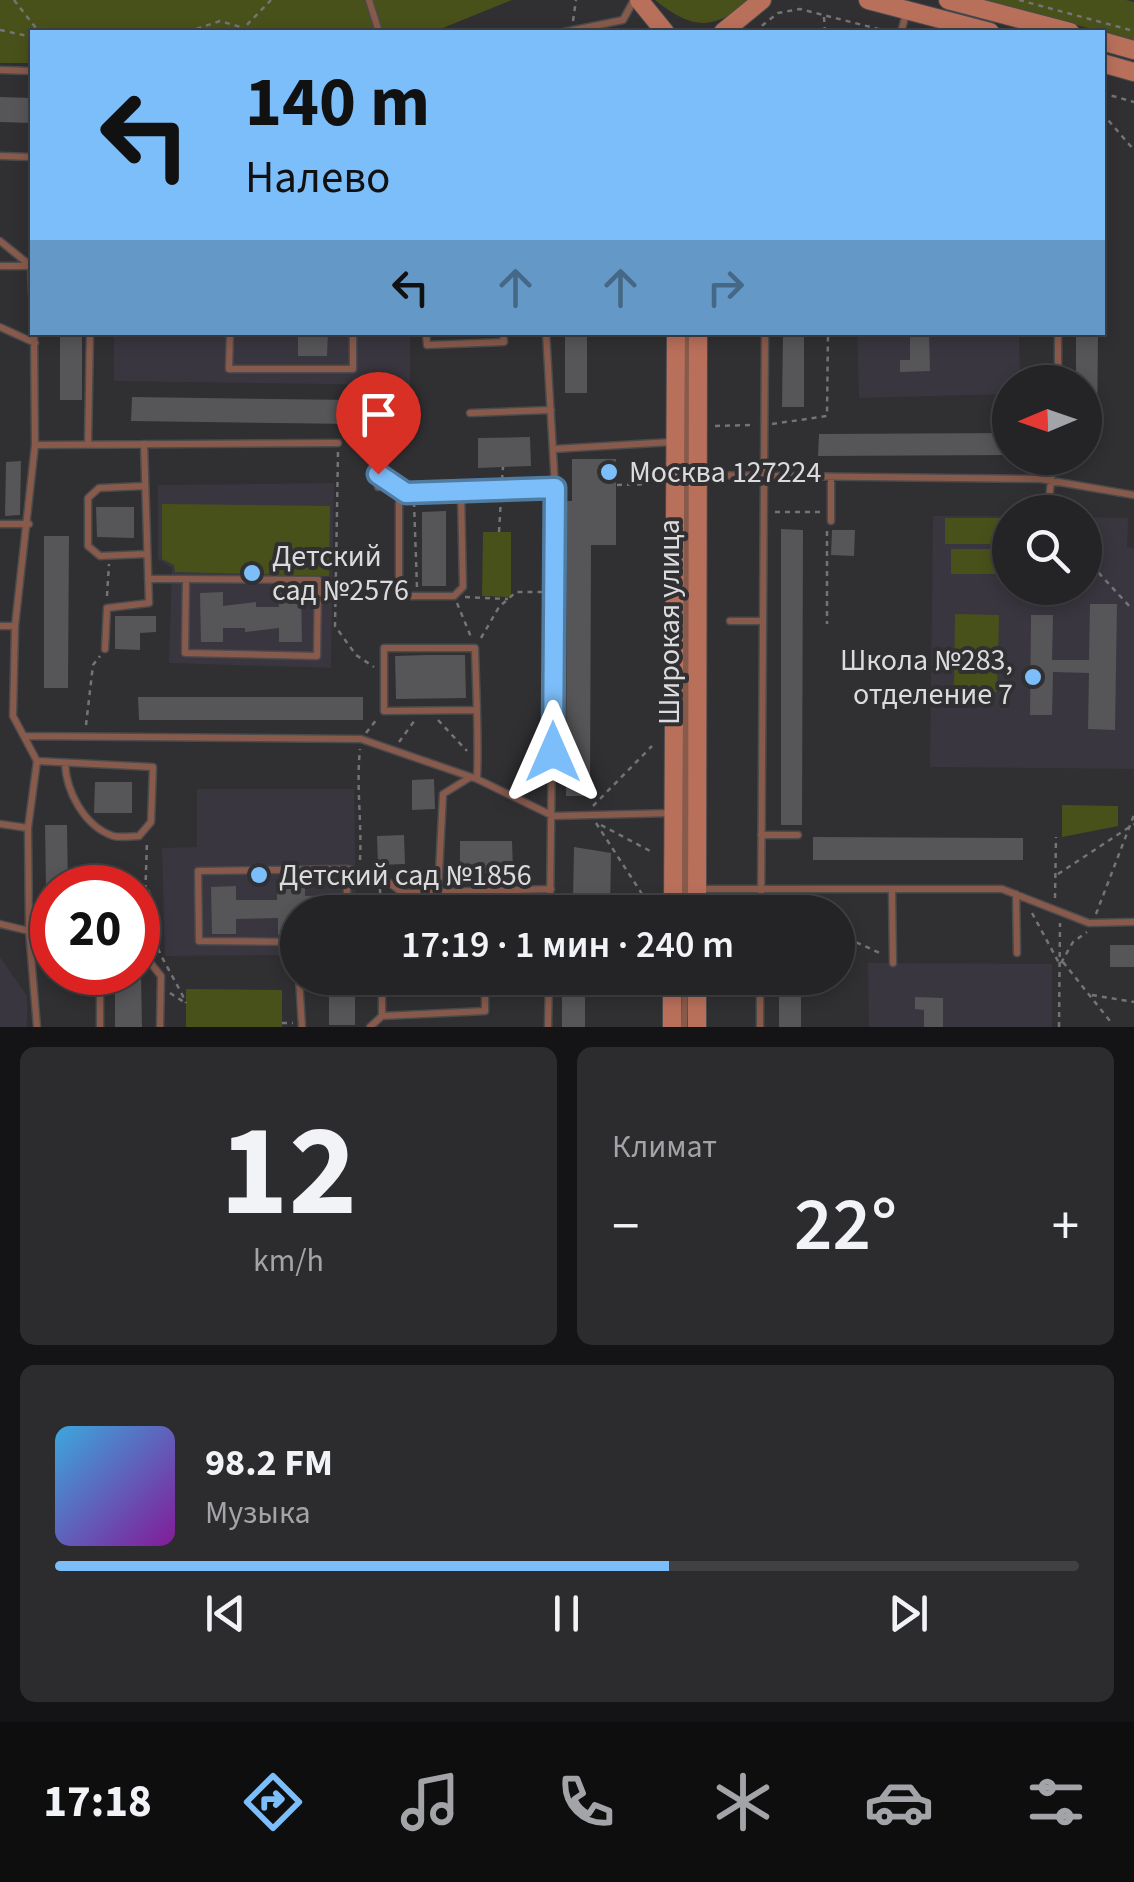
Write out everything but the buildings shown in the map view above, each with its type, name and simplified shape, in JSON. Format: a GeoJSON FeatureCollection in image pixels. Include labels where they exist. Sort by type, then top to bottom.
{"type":"FeatureCollection","features":[{"type":"Feature","properties":{"kind":"main road"},"geometry":{"type":"LineString","coordinates":[[637,0],[662,30]]}},
{"type":"Feature","properties":{"kind":"main road"},"geometry":{"type":"LineString","coordinates":[[725,30],[762,0]]}},
{"type":"Feature","properties":{"kind":"main road"},"geometry":{"type":"LineString","coordinates":[[868,0],[982,30]]}},
{"type":"Feature","properties":{"kind":"main road"},"geometry":{"type":"LineString","coordinates":[[948,0],[1061,30]]}},
{"type":"Feature","properties":{"kind":"main road"},"geometry":{"type":"LineString","coordinates":[[1105,42],[1134,50]]}},
{"type":"Feature","properties":{"kind":"main road"},"geometry":{"type":"LineString","coordinates":[[1105,64],[1134,72]]}},
{"type":"Feature","properties":{"kind":"main road","name":"Широкая улица"},"geometry":{"type":"LineString","coordinates":[[676,335],[675,441],[686,582],[697,895]]}},
{"type":"Feature","properties":{"kind":"main road","name":"Широкая улица"},"geometry":{"type":"LineString","coordinates":[[673,895],[673,813],[686,582],[697,475],[698,335]]}},
{"type":"Feature","properties":{"kind":"main road"},"geometry":{"type":"LineString","coordinates":[[672,995],[672,1027]]}},
{"type":"Feature","properties":{"kind":"main road"},"geometry":{"type":"LineString","coordinates":[[696,1027],[697,995]]}},
{"type":"Feature","properties":{"kind":"lane"},"geometry":{"type":"LineString","coordinates":[[369,0],[378,30]]}},
{"type":"Feature","properties":{"kind":"lane"},"geometry":{"type":"LineString","coordinates":[[568,30],[622,20],[637,0]]}},
{"type":"Feature","properties":{"kind":"lane"},"geometry":{"type":"LineString","coordinates":[[902,30],[907,10]]}},
{"type":"Feature","properties":{"kind":"lane"},"geometry":{"type":"LineString","coordinates":[[0,70],[30,71]]}},
{"type":"Feature","properties":{"kind":"lane"},"geometry":{"type":"LineString","coordinates":[[0,156],[30,157]]}},
{"type":"Feature","properties":{"kind":"lane"},"geometry":{"type":"LineString","coordinates":[[0,240],[30,265]]}},
{"type":"Feature","properties":{"kind":"lane"},"geometry":{"type":"LineString","coordinates":[[0,266],[30,266]]}},
{"type":"Feature","properties":{"kind":"lane"},"geometry":{"type":"LineString","coordinates":[[0,327],[35,343]]}},
{"type":"Feature","properties":{"kind":"lane"},"geometry":{"type":"LineString","coordinates":[[34,335],[30,524],[16,626],[14,716],[37,762],[28,828],[29,932],[38,1027]]}},
{"type":"Feature","properties":{"kind":"lane"},"geometry":{"type":"LineString","coordinates":[[88,444],[90,335]]}},
{"type":"Feature","properties":{"kind":"lane"},"geometry":{"type":"LineString","coordinates":[[230,335],[229,369],[353,369],[353,335]]}},
{"type":"Feature","properties":{"kind":"lane"},"geometry":{"type":"LineString","coordinates":[[426,335],[427,345],[504,342],[503,335]]}},
{"type":"Feature","properties":{"kind":"lane"},"geometry":{"type":"LineString","coordinates":[[546,335],[555,488],[551,895]]}},
{"type":"Feature","properties":{"kind":"lane","name":"Широкая улица"},"geometry":{"type":"LineString","coordinates":[[685,895],[688,335]]}},
{"type":"Feature","properties":{"kind":"lane"},"geometry":{"type":"LineString","coordinates":[[761,895],[764,335]]}},
{"type":"Feature","properties":{"kind":"lane"},"geometry":{"type":"LineString","coordinates":[[1058,335],[1058,365]]}},
{"type":"Feature","properties":{"kind":"lane"},"geometry":{"type":"LineString","coordinates":[[470,413],[552,410]]}},
{"type":"Feature","properties":{"kind":"lane"},"geometry":{"type":"LineString","coordinates":[[554,449],[675,441]]}},
{"type":"Feature","properties":{"kind":"lane"},"geometry":{"type":"LineString","coordinates":[[34,445],[338,443]]}},
{"type":"Feature","properties":{"kind":"lane"},"geometry":{"type":"LineString","coordinates":[[105,649],[107,608],[148,603],[144,444]]}},
{"type":"Feature","properties":{"kind":"lane"},"geometry":{"type":"LineString","coordinates":[[378,487],[378,474],[406,493],[555,488]]}},
{"type":"Feature","properties":{"kind":"lane"},"geometry":{"type":"LineString","coordinates":[[697,475],[1049,481],[1134,495]]}},
{"type":"Feature","properties":{"kind":"lane"},"geometry":{"type":"LineString","coordinates":[[1049,495],[1050,475]]}},
{"type":"Feature","properties":{"kind":"lane"},"geometry":{"type":"LineString","coordinates":[[831,477],[831,521]]}},
{"type":"Feature","properties":{"kind":"lane"},"geometry":{"type":"LineString","coordinates":[[145,486],[100,488],[88,498],[88,546],[100,556],[147,554]]}},
{"type":"Feature","properties":{"kind":"lane"},"geometry":{"type":"LineString","coordinates":[[406,493],[399,503],[399,586],[410,596],[454,596],[463,587],[461,493]]}},
{"type":"Feature","properties":{"kind":"lane"},"geometry":{"type":"LineString","coordinates":[[0,524],[30,524]]}},
{"type":"Feature","properties":{"kind":"lane"},"geometry":{"type":"LineString","coordinates":[[148,579],[186,579],[318,580],[317,656],[186,653],[186,579]]}},
{"type":"Feature","properties":{"kind":"lane"},"geometry":{"type":"LineString","coordinates":[[730,621],[762,621]]}},
{"type":"Feature","properties":{"kind":"lane"},"geometry":{"type":"LineString","coordinates":[[0,626],[16,626]]}},
{"type":"Feature","properties":{"kind":"lane"},"geometry":{"type":"LineString","coordinates":[[438,892],[443,794],[474,778],[478,764],[475,648],[384,648],[384,711],[476,710]]}},
{"type":"Feature","properties":{"kind":"lane"},"geometry":{"type":"LineString","coordinates":[[24,736],[361,739],[474,778],[552,816],[673,813]]}},
{"type":"Feature","properties":{"kind":"lane"},"geometry":{"type":"LineString","coordinates":[[37,762],[65,763],[153,768],[151,822],[139,836],[114,836],[82,811],[66,786],[65,763]]}},
{"type":"Feature","properties":{"kind":"lane"},"geometry":{"type":"LineString","coordinates":[[0,824],[28,828]]}},
{"type":"Feature","properties":{"kind":"lane"},"geometry":{"type":"LineString","coordinates":[[761,835],[798,836]]}},
{"type":"Feature","properties":{"kind":"lane"},"geometry":{"type":"LineString","coordinates":[[280,942],[199,941],[198,871],[347,868],[380,876],[403,893],[551,889]]}},
{"type":"Feature","properties":{"kind":"lane"},"geometry":{"type":"LineString","coordinates":[[347,868],[347,895]]}},
{"type":"Feature","properties":{"kind":"lane"},"geometry":{"type":"LineString","coordinates":[[697,889],[1002,888],[1089,923],[1134,922]]}},
{"type":"Feature","properties":{"kind":"lane"},"geometry":{"type":"LineString","coordinates":[[892,889],[893,961]]}},
{"type":"Feature","properties":{"kind":"lane"},"geometry":{"type":"LineString","coordinates":[[1018,952],[1020,896]]}},
{"type":"Feature","properties":{"kind":"lane"},"geometry":{"type":"LineString","coordinates":[[0,924],[29,932]]}},
{"type":"Feature","properties":{"kind":"lane"},"geometry":{"type":"LineString","coordinates":[[100,995],[100,1027]]}},
{"type":"Feature","properties":{"kind":"lane"},"geometry":{"type":"LineString","coordinates":[[160,995],[160,1027]]}},
{"type":"Feature","properties":{"kind":"lane"},"geometry":{"type":"LineString","coordinates":[[299,995],[300,1025]]}},
{"type":"Feature","properties":{"kind":"lane"},"geometry":{"type":"LineString","coordinates":[[382,995],[382,1016]]}},
{"type":"Feature","properties":{"kind":"lane"},"geometry":{"type":"LineString","coordinates":[[370,1027],[382,1016],[485,1011],[485,995]]}},
{"type":"Feature","properties":{"kind":"lane"},"geometry":{"type":"LineString","coordinates":[[548,1027],[549,995]]}},
{"type":"Feature","properties":{"kind":"lane"},"geometry":{"type":"LineString","coordinates":[[684,1027],[685,995]]}},
{"type":"Feature","properties":{"kind":"lane"},"geometry":{"type":"LineString","coordinates":[[760,995],[760,1027]]}},
{"type":"Feature","properties":{"kind":"path"},"geometry":{"type":"LineString","coordinates":[[14,0],[37,30]]}},
{"type":"Feature","properties":{"kind":"path"},"geometry":{"type":"LineString","coordinates":[[192,30],[220,20],[242,30],[271,0]]}},
{"type":"Feature","properties":{"kind":"path"},"geometry":{"type":"LineString","coordinates":[[568,30],[576,0]]}},
{"type":"Feature","properties":{"kind":"path"},"geometry":{"type":"LineString","coordinates":[[1018,0],[1134,31]]}},
{"type":"Feature","properties":{"kind":"path"},"geometry":{"type":"LineString","coordinates":[[757,30],[788,10],[883,30]]}},
{"type":"Feature","properties":{"kind":"path"},"geometry":{"type":"LineString","coordinates":[[824,15],[824,30]]}},
{"type":"Feature","properties":{"kind":"path"},"geometry":{"type":"LineString","coordinates":[[0,30],[30,36]]}},
{"type":"Feature","properties":{"kind":"path"},"geometry":{"type":"LineString","coordinates":[[1105,94],[1134,102]]}},
{"type":"Feature","properties":{"kind":"path"},"geometry":{"type":"LineString","coordinates":[[1105,116],[1134,150]]}},
{"type":"Feature","properties":{"kind":"path"},"geometry":{"type":"LineString","coordinates":[[716,426],[827,416],[828,335]]}},
{"type":"Feature","properties":{"kind":"path"},"geometry":{"type":"LineString","coordinates":[[338,443],[335,626],[356,654],[384,673]]}},
{"type":"Feature","properties":{"kind":"path"},"geometry":{"type":"LineString","coordinates":[[616,485],[650,484]]}},
{"type":"Feature","properties":{"kind":"path"},"geometry":{"type":"LineString","coordinates":[[763,512],[831,512]]}},
{"type":"Feature","properties":{"kind":"path"},"geometry":{"type":"LineString","coordinates":[[828,624],[827,528],[831,521]]}},
{"type":"Feature","properties":{"kind":"path"},"geometry":{"type":"LineString","coordinates":[[414,530],[422,530]]}},
{"type":"Feature","properties":{"kind":"path"},"geometry":{"type":"LineString","coordinates":[[107,608],[109,556]]}},
{"type":"Feature","properties":{"kind":"path"},"geometry":{"type":"LineString","coordinates":[[415,569],[422,568]]}},
{"type":"Feature","properties":{"kind":"path"},"geometry":{"type":"LineString","coordinates":[[1102,576],[1132,609]]}},
{"type":"Feature","properties":{"kind":"path"},"geometry":{"type":"LineString","coordinates":[[475,648],[499,607],[516,592],[554,592]]}},
{"type":"Feature","properties":{"kind":"path"},"geometry":{"type":"LineString","coordinates":[[475,648],[454,596],[508,600]]}},
{"type":"Feature","properties":{"kind":"path"},"geometry":{"type":"LineString","coordinates":[[85,736],[93,665],[105,649]]}},
{"type":"Feature","properties":{"kind":"path"},"geometry":{"type":"LineString","coordinates":[[392,751],[426,711],[478,764]]}},
{"type":"Feature","properties":{"kind":"path"},"geometry":{"type":"LineString","coordinates":[[652,746],[584,816],[652,852]]}},
{"type":"Feature","properties":{"kind":"path"},"geometry":{"type":"LineString","coordinates":[[358,774],[362,818],[359,871]]}},
{"type":"Feature","properties":{"kind":"path"},"geometry":{"type":"LineString","coordinates":[[1089,923],[1097,913],[1134,816]]}},
{"type":"Feature","properties":{"kind":"path"},"geometry":{"type":"LineString","coordinates":[[595,822],[643,895]]}},
{"type":"Feature","properties":{"kind":"path"},"geometry":{"type":"LineString","coordinates":[[1058,874],[1132,824]]}},
{"type":"Feature","properties":{"kind":"path"},"geometry":{"type":"LineString","coordinates":[[1056,837],[1061,963],[1059,1027]]}},
{"type":"Feature","properties":{"kind":"path"},"geometry":{"type":"LineString","coordinates":[[148,856],[148,865]]}},
{"type":"Feature","properties":{"kind":"path"},"geometry":{"type":"LineString","coordinates":[[486,870],[486,890]]}},
{"type":"Feature","properties":{"kind":"path"},"geometry":{"type":"LineString","coordinates":[[380,876],[380,895]]}},
{"type":"Feature","properties":{"kind":"path"},"geometry":{"type":"LineString","coordinates":[[533,895],[539,889]]}},
{"type":"Feature","properties":{"kind":"path"},"geometry":{"type":"LineString","coordinates":[[1020,896],[1061,963],[1110,1021]]}},
{"type":"Feature","properties":{"kind":"path"},"geometry":{"type":"LineString","coordinates":[[1061,963],[1073,942],[1105,923]]}},
{"type":"Feature","properties":{"kind":"path"},"geometry":{"type":"LineString","coordinates":[[855,942],[893,961]]}},
{"type":"Feature","properties":{"kind":"path"},"geometry":{"type":"LineString","coordinates":[[160,953],[172,969],[186,1003],[160,986]]}},
{"type":"Feature","properties":{"kind":"path"},"geometry":{"type":"LineString","coordinates":[[1090,995],[1134,1002]]}},
{"type":"Feature","properties":{"kind":"path"},"geometry":{"type":"LineString","coordinates":[[282,1023],[300,1025]]}},
{"type":"Feature","properties":{"kind":"shaded area"},"geometry":{"type":"Polygon","coordinates":[[[114,335],[410,335],[410,385],[114,381],[114,335]]]}},
{"type":"Feature","properties":{"kind":"shaded area"},"geometry":{"type":"Polygon","coordinates":[[[857,335],[1019,335],[1020,365],[992,365],[992,394],[859,398],[857,335]]]}},
{"type":"Feature","properties":{"kind":"shaded area","name":"Детский сад №2576"},"geometry":{"type":"Polygon","coordinates":[[[334,483],[331,668],[169,663],[172,568],[158,559],[158,485],[334,483]]]}},
{"type":"Feature","properties":{"kind":"shaded area","name":"Школа №283, отделение 7"},"geometry":{"type":"Polygon","coordinates":[[[933,516],[992,516],[992,605],[1102,605],[1102,517],[1128,518],[1127,547],[1134,548],[1134,769],[930,767],[933,516]]]}},
{"type":"Feature","properties":{"kind":"shaded area","name":"Детский сад №1856"},"geometry":{"type":"Polygon","coordinates":[[[197,789],[354,789],[356,895],[280,895],[280,955],[165,956],[162,848],[197,847],[197,789]]]}},
{"type":"Feature","properties":{"kind":"shaded area"},"geometry":{"type":"Polygon","coordinates":[[[0,957],[27,996],[27,1027],[0,1027],[0,957]]]}},
{"type":"Feature","properties":{"kind":"shaded area"},"geometry":{"type":"Polygon","coordinates":[[[868,963],[1052,964],[1052,1027],[869,1027],[868,963]]]}},
{"type":"Feature","properties":{"kind":"green space"},"geometry":{"type":"Polygon","coordinates":[[[0,0],[512,0],[438,30],[30,30],[30,63],[0,63],[0,0]]]}},
{"type":"Feature","properties":{"kind":"green space"},"geometry":{"type":"Polygon","coordinates":[[[655,0],[747,0],[724,18],[702,23],[680,16],[655,0]]]}},
{"type":"Feature","properties":{"kind":"green space"},"geometry":{"type":"Polygon","coordinates":[[[981,0],[1134,2],[1134,40],[981,0]]]}},
{"type":"Feature","properties":{"kind":"green space"},"geometry":{"type":"Polygon","coordinates":[[[162,504],[330,506],[329,576],[175,572],[174,565],[162,559],[162,504]]]}},
{"type":"Feature","properties":{"kind":"green space"},"geometry":{"type":"Polygon","coordinates":[[[945,518],[992,518],[992,544],[945,544],[945,518]]]}},
{"type":"Feature","properties":{"kind":"green space"},"geometry":{"type":"Polygon","coordinates":[[[483,532],[511,532],[511,597],[482,596],[483,532]]]}},
{"type":"Feature","properties":{"kind":"green space"},"geometry":{"type":"Polygon","coordinates":[[[951,549],[992,549],[992,574],[951,574],[951,549]]]}},
{"type":"Feature","properties":{"kind":"green space"},"geometry":{"type":"Polygon","coordinates":[[[955,614],[999,615],[997,692],[954,691],[955,614]]]}},
{"type":"Feature","properties":{"kind":"green space"},"geometry":{"type":"Polygon","coordinates":[[[1062,805],[1118,806],[1118,826],[1062,837],[1062,805]]]}},
{"type":"Feature","properties":{"kind":"green space"},"geometry":{"type":"Polygon","coordinates":[[[186,989],[280,990],[282,995],[282,1027],[186,1027],[186,989]]]}},
{"type":"Feature","properties":{"kind":"place","name":"Москва 127224"},"geometry":{"type":"Point","coordinates":[609,472]}},
{"type":"Feature","properties":{"kind":"place","name":"Детский сад №2576"},"geometry":{"type":"Point","coordinates":[252,573]}},
{"type":"Feature","properties":{"kind":"place","name":"Школа №283, отделение 7"},"geometry":{"type":"Point","coordinates":[1033,677]}},
{"type":"Feature","properties":{"kind":"place","name":"Детский сад №1856"},"geometry":{"type":"Point","coordinates":[259,875]}},
{"type":"Feature","properties":{"kind":"route"},"geometry":{"type":"LineString","coordinates":[[378,474],[406,493],[555,488],[553,752]]}}]}
